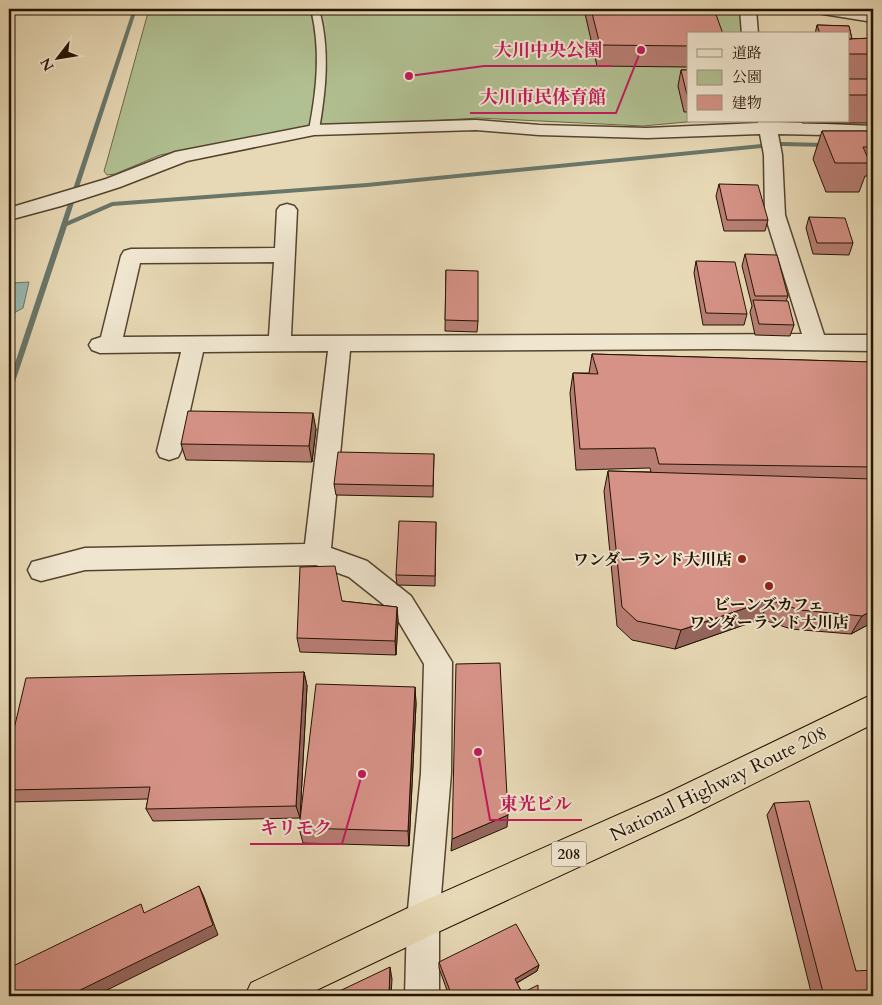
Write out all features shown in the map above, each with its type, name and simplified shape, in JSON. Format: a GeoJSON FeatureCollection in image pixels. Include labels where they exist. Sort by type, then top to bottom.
{"type":"FeatureCollection","features":[{"type":"Feature","properties":{"kind":"highway","name":"National Highway Route 208"},"geometry":{"type":"LineString","coordinates":[[264,996],[423,920],[676,806],[873,708]]}},
{"type":"Feature","properties":{"kind":"street"},"geometry":{"type":"LineString","coordinates":[[748,9],[750,32]]}},
{"type":"Feature","properties":{"kind":"street"},"geometry":{"type":"LineString","coordinates":[[823,9],[873,18]]}},
{"type":"Feature","properties":{"kind":"street"},"geometry":{"type":"LineString","coordinates":[[9,214],[113,183],[182,156],[314,130],[476,125],[539,130],[769,135],[873,131]]}},
{"type":"Feature","properties":{"kind":"street"},"geometry":{"type":"LineString","coordinates":[[769,135],[776,215],[816,343]]}},
{"type":"Feature","properties":{"kind":"street"},"geometry":{"type":"LineString","coordinates":[[280,343],[287,210]]}},
{"type":"Feature","properties":{"kind":"street"},"geometry":{"type":"LineString","coordinates":[[284,255],[131,256],[105,345],[710,341],[873,343]]}},
{"type":"Feature","properties":{"kind":"street"},"geometry":{"type":"LineString","coordinates":[[317,554],[340,343]]}},
{"type":"Feature","properties":{"kind":"street"},"geometry":{"type":"LineString","coordinates":[[169,451],[194,344]]}},
{"type":"Feature","properties":{"kind":"street"},"geometry":{"type":"LineString","coordinates":[[41,570],[85,559],[317,554],[358,569],[402,604],[438,662],[436,773],[423,920],[422,996]]}},
{"type":"Feature","properties":{"kind":"lane"},"geometry":{"type":"LineString","coordinates":[[314,130],[323,60],[320,26],[315,9]]}},
{"type":"Feature","properties":{"kind":"green space"},"geometry":{"type":"Polygon","coordinates":[[[149,9],[739,9],[743,32],[687,32],[687,122],[643,126],[478,118],[294,129],[160,155],[115,174],[107,175],[104,171],[149,9]]]}},
{"type":"Feature","properties":{"kind":"water"},"geometry":{"type":"Polygon","coordinates":[[[29,282],[23,308],[9,318],[9,293],[13,283],[29,282]]]}},
{"type":"Feature","properties":{"kind":"building"},"geometry":{"type":"Polygon","coordinates":[[[591,9],[714,9],[722,32],[687,32],[687,46],[600,45],[591,9]]]}},
{"type":"Feature","properties":{"kind":"building"},"geometry":{"type":"Polygon","coordinates":[[[817,25],[849,26],[852,39],[850,39],[850,32],[819,32],[817,25]]]}},
{"type":"Feature","properties":{"kind":"building"},"geometry":{"type":"Polygon","coordinates":[[[873,38],[873,54],[850,54],[850,39],[873,38]]]}},
{"type":"Feature","properties":{"kind":"building"},"geometry":{"type":"Polygon","coordinates":[[[681,70],[687,70],[687,95],[681,70]]]}},
{"type":"Feature","properties":{"kind":"building"},"geometry":{"type":"Polygon","coordinates":[[[850,79],[873,79],[873,95],[850,95],[850,79]]]}},
{"type":"Feature","properties":{"kind":"building"},"geometry":{"type":"Polygon","coordinates":[[[822,131],[873,131],[873,147],[863,147],[870,163],[835,163],[822,131]]]}},
{"type":"Feature","properties":{"kind":"building"},"geometry":{"type":"Polygon","coordinates":[[[719,184],[758,185],[768,220],[727,220],[719,184]]]}},
{"type":"Feature","properties":{"kind":"building"},"geometry":{"type":"Polygon","coordinates":[[[809,217],[845,218],[853,243],[817,243],[809,217]]]}},
{"type":"Feature","properties":{"kind":"building"},"geometry":{"type":"Polygon","coordinates":[[[745,254],[777,255],[788,296],[755,296],[745,254]]]}},
{"type":"Feature","properties":{"kind":"building"},"geometry":{"type":"Polygon","coordinates":[[[696,261],[735,262],[747,314],[706,313],[696,261]]]}},
{"type":"Feature","properties":{"kind":"building"},"geometry":{"type":"Polygon","coordinates":[[[446,270],[478,271],[478,321],[445,320],[446,270]]]}},
{"type":"Feature","properties":{"kind":"building"},"geometry":{"type":"Polygon","coordinates":[[[753,300],[788,301],[794,325],[759,324],[753,300]]]}},
{"type":"Feature","properties":{"kind":"building"},"geometry":{"type":"Polygon","coordinates":[[[592,354],[873,362],[873,467],[659,464],[655,448],[580,449],[573,373],[598,374],[592,354]]]}},
{"type":"Feature","properties":{"kind":"building"},"geometry":{"type":"Polygon","coordinates":[[[188,411],[313,413],[309,446],[181,444],[188,411]]]}},
{"type":"Feature","properties":{"kind":"building"},"geometry":{"type":"Polygon","coordinates":[[[338,452],[434,454],[433,486],[334,484],[338,452]]]}},
{"type":"Feature","properties":{"kind":"building","name":"ワンダーランド大川店"},"geometry":{"type":"Polygon","coordinates":[[[608,471],[873,479],[873,610],[862,616],[800,610],[769,600],[681,630],[637,621],[622,607],[608,471]]]}},
{"type":"Feature","properties":{"kind":"building"},"geometry":{"type":"Polygon","coordinates":[[[399,521],[436,522],[435,576],[396,575],[399,521]]]}},
{"type":"Feature","properties":{"kind":"building"},"geometry":{"type":"Polygon","coordinates":[[[335,566],[342,601],[397,607],[395,641],[297,638],[300,567],[335,566]]]}},
{"type":"Feature","properties":{"kind":"building"},"geometry":{"type":"Polygon","coordinates":[[[500,663],[508,815],[452,839],[456,664],[500,663]]]}},
{"type":"Feature","properties":{"kind":"building"},"geometry":{"type":"Polygon","coordinates":[[[304,672],[296,806],[146,809],[150,787],[9,790],[9,746],[26,678],[304,672]]]}},
{"type":"Feature","properties":{"kind":"building"},"geometry":{"type":"Polygon","coordinates":[[[316,684],[415,687],[408,831],[299,828],[316,684]]]}},
{"type":"Feature","properties":{"kind":"building"},"geometry":{"type":"Polygon","coordinates":[[[809,801],[856,971],[873,970],[873,996],[824,996],[774,803],[809,801]]]}},
{"type":"Feature","properties":{"kind":"building"},"geometry":{"type":"Polygon","coordinates":[[[199,886],[213,925],[68,996],[12,996],[9,985],[9,968],[141,904],[144,913],[199,886]]]}},
{"type":"Feature","properties":{"kind":"building"},"geometry":{"type":"Polygon","coordinates":[[[516,924],[539,965],[515,979],[522,993],[516,996],[487,996],[485,991],[476,996],[452,996],[439,962],[516,924]]]}},
{"type":"Feature","properties":{"kind":"building"},"geometry":{"type":"Polygon","coordinates":[[[390,967],[389,996],[329,996],[390,967]]]}},
{"type":"Feature","properties":{"kind":"building"},"geometry":{"type":"Polygon","coordinates":[[[538,985],[538,996],[516,996],[538,985]]]}},
{"type":"Feature","properties":{"kind":"waterway"},"geometry":{"type":"LineString","coordinates":[[64,225],[135,9]]}},
{"type":"Feature","properties":{"kind":"waterway"},"geometry":{"type":"LineString","coordinates":[[64,225],[112,204],[367,185],[781,144],[827,145]]}},
{"type":"Feature","properties":{"kind":"waterway"},"geometry":{"type":"LineString","coordinates":[[9,391],[64,225]]}},
{"type":"Feature","properties":{"kind":"place","name":"大川市民体育館"},"geometry":{"type":"Point","coordinates":[641,50]}},
{"type":"Feature","properties":{"kind":"place","name":"大川中央公園"},"geometry":{"type":"Point","coordinates":[409,76]}},
{"type":"Feature","properties":{"kind":"place","name":"ワンダーランド大川店"},"geometry":{"type":"Point","coordinates":[742,559]}},
{"type":"Feature","properties":{"kind":"place","name":"ビーンズカフェ ワンダーランド大川店"},"geometry":{"type":"Point","coordinates":[769,586]}},
{"type":"Feature","properties":{"kind":"place","name":"東光ビル"},"geometry":{"type":"Point","coordinates":[478,752]}},
{"type":"Feature","properties":{"kind":"place","name":"キリモク"},"geometry":{"type":"Point","coordinates":[362,774]}}]}
